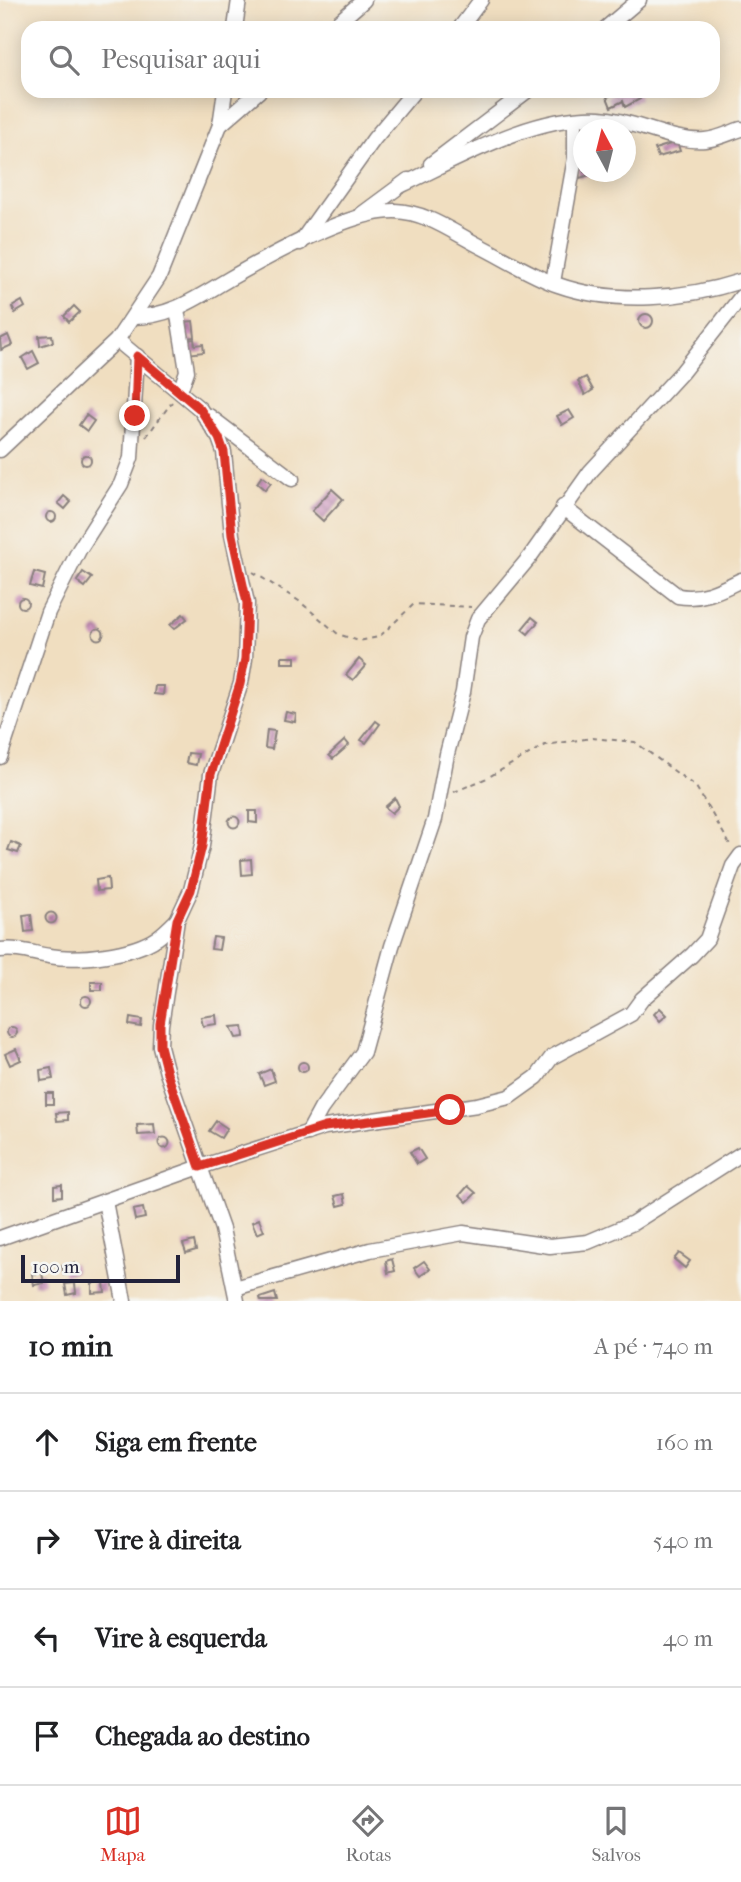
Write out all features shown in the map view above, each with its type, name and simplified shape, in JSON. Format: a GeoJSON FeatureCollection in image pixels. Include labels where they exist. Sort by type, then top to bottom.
{"type":"FeatureCollection","features":[{"type":"Feature","properties":{"kind":"street"},"geometry":{"type":"LineString","coordinates":[[236,21],[239,0]]}},
{"type":"Feature","properties":{"kind":"street"},"geometry":{"type":"LineString","coordinates":[[340,21],[364,0]]}},
{"type":"Feature","properties":{"kind":"street"},"geometry":{"type":"LineString","coordinates":[[465,21],[481,0]]}},
{"type":"Feature","properties":{"kind":"street"},"geometry":{"type":"LineString","coordinates":[[614,21],[639,0]]}},
{"type":"Feature","properties":{"kind":"street"},"geometry":{"type":"LineString","coordinates":[[0,450],[117,340],[159,277],[220,125],[224,98]]}},
{"type":"Feature","properties":{"kind":"street"},"geometry":{"type":"LineString","coordinates":[[220,125],[251,98]]}},
{"type":"Feature","properties":{"kind":"street"},"geometry":{"type":"LineString","coordinates":[[299,244],[374,139],[408,98]]}},
{"type":"Feature","properties":{"kind":"street"},"geometry":{"type":"LineString","coordinates":[[132,317],[177,309],[299,244],[356,218],[518,98]]}},
{"type":"Feature","properties":{"kind":"street"},"geometry":{"type":"LineString","coordinates":[[402,185],[483,146],[573,121]]}},
{"type":"Feature","properties":{"kind":"street"},"geometry":{"type":"LineString","coordinates":[[636,124],[704,141],[741,129]]}},
{"type":"Feature","properties":{"kind":"street"},"geometry":{"type":"LineString","coordinates":[[552,282],[573,169]]}},
{"type":"Feature","properties":{"kind":"street"},"geometry":{"type":"LineString","coordinates":[[356,218],[394,211],[427,217],[552,282],[599,295],[663,296],[741,290]]}},
{"type":"Feature","properties":{"kind":"street"},"geometry":{"type":"LineString","coordinates":[[308,1133],[321,1109],[363,1052],[377,993],[440,798],[447,754],[463,692],[471,637],[478,618],[529,558],[590,472],[682,372],[741,290]]}},
{"type":"Feature","properties":{"kind":"street"},"geometry":{"type":"LineString","coordinates":[[177,309],[187,371],[180,391]]}},
{"type":"Feature","properties":{"kind":"street"},"geometry":{"type":"LineString","coordinates":[[117,340],[200,409],[292,479]]}},
{"type":"Feature","properties":{"kind":"street"},"geometry":{"type":"LineString","coordinates":[[0,757],[30,662],[59,589],[79,550],[121,484],[131,458],[137,356]]}},
{"type":"Feature","properties":{"kind":"street"},"geometry":{"type":"LineString","coordinates":[[200,409],[224,452],[228,508],[247,603],[245,659],[240,684],[211,774],[198,863],[177,920],[160,1024],[160,1046],[222,1229],[236,1295],[370,1250],[463,1233],[550,1246],[588,1242],[633,1223],[741,1154]]}},
{"type":"Feature","properties":{"kind":"street"},"geometry":{"type":"LineString","coordinates":[[563,507],[678,596],[697,598],[713,594],[741,580]]}},
{"type":"Feature","properties":{"kind":"street"},"geometry":{"type":"LineString","coordinates":[[0,1238],[200,1167],[325,1127],[477,1105],[509,1097],[537,1077],[552,1057],[631,1014],[642,999],[692,955],[707,939],[740,857]]}},
{"type":"Feature","properties":{"kind":"street"},"geometry":{"type":"LineString","coordinates":[[0,950],[23,949],[49,956],[114,953],[136,948],[157,938],[177,920]]}},
{"type":"Feature","properties":{"kind":"street"},"geometry":{"type":"LineString","coordinates":[[105,1201],[124,1301]]}},
{"type":"Feature","properties":{"kind":"path"},"geometry":{"type":"LineString","coordinates":[[131,458],[180,391]]}},
{"type":"Feature","properties":{"kind":"path"},"geometry":{"type":"LineString","coordinates":[[237,558],[257,575],[299,601],[338,635],[359,640],[379,638],[414,604],[486,610]]}},
{"type":"Feature","properties":{"kind":"path"},"geometry":{"type":"LineString","coordinates":[[440,798],[487,778],[544,745],[592,738],[635,742],[696,787],[740,857]]}},
{"type":"Feature","properties":{"kind":"building"},"geometry":{"type":"Polygon","coordinates":[[[607,98],[640,99],[625,107],[623,101],[611,107],[607,98]]]}},
{"type":"Feature","properties":{"kind":"building"},"geometry":{"type":"Polygon","coordinates":[[[677,142],[680,151],[658,157],[655,149],[677,142]]]}},
{"type":"Feature","properties":{"kind":"building"},"geometry":{"type":"Polygon","coordinates":[[[22,301],[25,307],[15,313],[12,307],[22,301]]]}},
{"type":"Feature","properties":{"kind":"building"},"geometry":{"type":"Polygon","coordinates":[[[74,306],[80,312],[69,322],[64,316],[74,306]]]}},
{"type":"Feature","properties":{"kind":"building"},"geometry":{"type":"Polygon","coordinates":[[[646,314],[651,316],[651,326],[646,328],[641,326],[639,321],[641,316],[646,314]]]}},
{"type":"Feature","properties":{"kind":"building"},"geometry":{"type":"Polygon","coordinates":[[[193,321],[195,337],[186,338],[184,322],[193,321]]]}},
{"type":"Feature","properties":{"kind":"building"},"geometry":{"type":"Polygon","coordinates":[[[8,335],[12,345],[1,350],[0,339],[8,335]]]}},
{"type":"Feature","properties":{"kind":"building"},"geometry":{"type":"Polygon","coordinates":[[[52,335],[53,342],[40,346],[39,336],[52,335]]]}},
{"type":"Feature","properties":{"kind":"building"},"geometry":{"type":"Polygon","coordinates":[[[194,339],[195,345],[203,344],[204,352],[188,354],[186,340],[194,339]]]}},
{"type":"Feature","properties":{"kind":"building"},"geometry":{"type":"Polygon","coordinates":[[[33,351],[39,363],[28,369],[22,358],[33,351]]]}},
{"type":"Feature","properties":{"kind":"building"},"geometry":{"type":"Polygon","coordinates":[[[586,377],[593,390],[585,395],[578,381],[586,377]]]}},
{"type":"Feature","properties":{"kind":"building"},"geometry":{"type":"Polygon","coordinates":[[[569,410],[574,418],[562,425],[557,416],[569,410]]]}},
{"type":"Feature","properties":{"kind":"building"},"geometry":{"type":"Polygon","coordinates":[[[86,415],[94,421],[87,431],[79,425],[86,415]]]}},
{"type":"Feature","properties":{"kind":"building"},"geometry":{"type":"Polygon","coordinates":[[[86,455],[90,456],[90,464],[86,465],[82,464],[81,460],[82,456],[86,455]]]}},
{"type":"Feature","properties":{"kind":"building"},"geometry":{"type":"Polygon","coordinates":[[[262,476],[271,483],[265,490],[257,483],[262,476]]]}},
{"type":"Feature","properties":{"kind":"building"},"geometry":{"type":"Polygon","coordinates":[[[332,489],[343,499],[323,521],[312,511],[332,489]]]}},
{"type":"Feature","properties":{"kind":"building"},"geometry":{"type":"Polygon","coordinates":[[[64,496],[71,502],[65,509],[58,503],[64,496]]]}},
{"type":"Feature","properties":{"kind":"building"},"geometry":{"type":"Polygon","coordinates":[[[51,512],[55,513],[55,521],[51,522],[47,521],[46,517],[47,513],[51,512]]]}},
{"type":"Feature","properties":{"kind":"building"},"geometry":{"type":"Polygon","coordinates":[[[34,572],[45,575],[42,589],[30,586],[34,572]]]}},
{"type":"Feature","properties":{"kind":"building"},"geometry":{"type":"Polygon","coordinates":[[[83,572],[92,578],[85,587],[77,581],[83,572]]]}},
{"type":"Feature","properties":{"kind":"building"},"geometry":{"type":"Polygon","coordinates":[[[23,598],[27,599],[27,607],[23,608],[19,607],[18,603],[19,599],[23,598]]]}},
{"type":"Feature","properties":{"kind":"building"},"geometry":{"type":"Polygon","coordinates":[[[183,614],[187,619],[174,629],[170,625],[183,614]]]}},
{"type":"Feature","properties":{"kind":"building"},"geometry":{"type":"Polygon","coordinates":[[[532,617],[538,622],[528,634],[522,629],[532,617]]]}},
{"type":"Feature","properties":{"kind":"building"},"geometry":{"type":"Polygon","coordinates":[[[98,629],[102,630],[102,638],[98,639],[94,638],[93,634],[94,630],[98,629]]]}},
{"type":"Feature","properties":{"kind":"building"},"geometry":{"type":"Polygon","coordinates":[[[282,657],[295,657],[295,663],[282,663],[282,657]]]}},
{"type":"Feature","properties":{"kind":"building"},"geometry":{"type":"Polygon","coordinates":[[[359,659],[366,665],[353,680],[346,675],[359,659]]]}},
{"type":"Feature","properties":{"kind":"building"},"geometry":{"type":"Polygon","coordinates":[[[155,686],[164,686],[163,695],[154,694],[155,686]]]}},
{"type":"Feature","properties":{"kind":"building"},"geometry":{"type":"Polygon","coordinates":[[[286,712],[296,714],[295,722],[284,720],[286,712]]]}},
{"type":"Feature","properties":{"kind":"building"},"geometry":{"type":"Polygon","coordinates":[[[376,721],[380,724],[366,743],[361,740],[376,721]]]}},
{"type":"Feature","properties":{"kind":"building"},"geometry":{"type":"Polygon","coordinates":[[[267,730],[275,731],[272,749],[265,748],[267,730]]]}},
{"type":"Feature","properties":{"kind":"building"},"geometry":{"type":"Polygon","coordinates":[[[345,740],[349,745],[333,759],[329,755],[345,740]]]}},
{"type":"Feature","properties":{"kind":"building"},"geometry":{"type":"Polygon","coordinates":[[[188,753],[198,754],[196,765],[186,763],[188,753]]]}},
{"type":"Feature","properties":{"kind":"building"},"geometry":{"type":"Polygon","coordinates":[[[395,798],[399,806],[392,813],[385,807],[395,798]]]}},
{"type":"Feature","properties":{"kind":"building"},"geometry":{"type":"Polygon","coordinates":[[[249,811],[257,811],[257,823],[249,822],[249,811]]]}},
{"type":"Feature","properties":{"kind":"building"},"geometry":{"type":"Polygon","coordinates":[[[234,817],[238,818],[238,826],[234,827],[230,826],[229,822],[230,818],[234,817]]]}},
{"type":"Feature","properties":{"kind":"building"},"geometry":{"type":"Polygon","coordinates":[[[11,842],[21,846],[18,853],[8,850],[11,842]]]}},
{"type":"Feature","properties":{"kind":"building"},"geometry":{"type":"Polygon","coordinates":[[[251,859],[252,874],[242,875],[241,860],[251,859]]]}},
{"type":"Feature","properties":{"kind":"building"},"geometry":{"type":"Polygon","coordinates":[[[108,878],[109,890],[97,891],[96,880],[108,878]]]}},
{"type":"Feature","properties":{"kind":"building"},"geometry":{"type":"Polygon","coordinates":[[[51,913],[55,914],[55,922],[51,923],[47,922],[46,918],[47,914],[51,913]]]}},
{"type":"Feature","properties":{"kind":"building"},"geometry":{"type":"Polygon","coordinates":[[[31,914],[33,931],[25,932],[23,915],[31,914]]]}},
{"type":"Feature","properties":{"kind":"building"},"geometry":{"type":"Polygon","coordinates":[[[213,937],[221,938],[219,950],[211,949],[213,937]]]}},
{"type":"Feature","properties":{"kind":"building"},"geometry":{"type":"Polygon","coordinates":[[[91,982],[102,982],[102,990],[91,990],[91,982]]]}},
{"type":"Feature","properties":{"kind":"building"},"geometry":{"type":"Polygon","coordinates":[[[86,996],[91,1001],[86,1006],[81,1001],[86,996]]]}},
{"type":"Feature","properties":{"kind":"building"},"geometry":{"type":"Polygon","coordinates":[[[660,1008],[667,1015],[660,1021],[654,1014],[660,1008]]]}},
{"type":"Feature","properties":{"kind":"building"},"geometry":{"type":"Polygon","coordinates":[[[216,1015],[217,1024],[203,1026],[201,1017],[216,1015]]]}},
{"type":"Feature","properties":{"kind":"building"},"geometry":{"type":"Polygon","coordinates":[[[130,1018],[142,1020],[141,1027],[129,1025],[130,1018]]]}},
{"type":"Feature","properties":{"kind":"building"},"geometry":{"type":"Polygon","coordinates":[[[243,1026],[244,1037],[236,1038],[231,1027],[243,1026]]]}},
{"type":"Feature","properties":{"kind":"building"},"geometry":{"type":"Polygon","coordinates":[[[12,1027],[16,1028],[16,1036],[12,1037],[8,1036],[7,1032],[8,1028],[12,1027]]]}},
{"type":"Feature","properties":{"kind":"building"},"geometry":{"type":"Polygon","coordinates":[[[16,1049],[21,1060],[10,1065],[5,1054],[16,1049]]]}},
{"type":"Feature","properties":{"kind":"building"},"geometry":{"type":"Polygon","coordinates":[[[303,1062],[307,1063],[307,1071],[303,1072],[299,1071],[298,1067],[299,1063],[303,1062]]]}},
{"type":"Feature","properties":{"kind":"building"},"geometry":{"type":"Polygon","coordinates":[[[51,1068],[53,1079],[41,1081],[40,1070],[51,1068]]]}},
{"type":"Feature","properties":{"kind":"building"},"geometry":{"type":"Polygon","coordinates":[[[271,1069],[275,1081],[264,1085],[259,1074],[271,1069]]]}},
{"type":"Feature","properties":{"kind":"building"},"geometry":{"type":"Polygon","coordinates":[[[46,1093],[53,1093],[53,1104],[46,1104],[46,1093]]]}},
{"type":"Feature","properties":{"kind":"building"},"geometry":{"type":"Polygon","coordinates":[[[68,1112],[68,1120],[57,1121],[56,1113],[68,1112]]]}},
{"type":"Feature","properties":{"kind":"building"},"geometry":{"type":"Polygon","coordinates":[[[216,1121],[227,1128],[221,1138],[209,1131],[216,1121]]]}},
{"type":"Feature","properties":{"kind":"building"},"geometry":{"type":"Polygon","coordinates":[[[154,1124],[155,1134],[138,1135],[137,1125],[154,1124]]]}},
{"type":"Feature","properties":{"kind":"building"},"geometry":{"type":"Polygon","coordinates":[[[164,1138],[168,1139],[168,1147],[164,1148],[160,1147],[159,1143],[160,1139],[164,1138]]]}},
{"type":"Feature","properties":{"kind":"building"},"geometry":{"type":"Polygon","coordinates":[[[418,1148],[425,1159],[417,1164],[410,1152],[418,1148]]]}},
{"type":"Feature","properties":{"kind":"building"},"geometry":{"type":"Polygon","coordinates":[[[62,1185],[62,1196],[54,1197],[54,1186],[62,1185]]]}},
{"type":"Feature","properties":{"kind":"building"},"geometry":{"type":"Polygon","coordinates":[[[468,1186],[476,1193],[467,1202],[460,1195],[468,1186]]]}},
{"type":"Feature","properties":{"kind":"building"},"geometry":{"type":"Polygon","coordinates":[[[344,1194],[346,1204],[338,1206],[335,1196],[344,1194]]]}},
{"type":"Feature","properties":{"kind":"building"},"geometry":{"type":"Polygon","coordinates":[[[143,1208],[145,1218],[135,1220],[133,1210],[143,1208]]]}},
{"type":"Feature","properties":{"kind":"building"},"geometry":{"type":"Polygon","coordinates":[[[259,1219],[264,1231],[257,1234],[252,1222],[259,1219]]]}},
{"type":"Feature","properties":{"kind":"building"},"geometry":{"type":"Polygon","coordinates":[[[194,1241],[196,1250],[186,1253],[183,1244],[194,1241]]]}},
{"type":"Feature","properties":{"kind":"building"},"geometry":{"type":"Polygon","coordinates":[[[679,1253],[690,1261],[685,1268],[674,1259],[679,1253]]]}},
{"type":"Feature","properties":{"kind":"building"},"geometry":{"type":"Polygon","coordinates":[[[392,1259],[395,1271],[388,1273],[386,1261],[392,1259]]]}},
{"type":"Feature","properties":{"kind":"building"},"geometry":{"type":"Polygon","coordinates":[[[424,1261],[430,1269],[420,1276],[414,1268],[424,1261]]]}},
{"type":"Feature","properties":{"kind":"building"},"geometry":{"type":"Polygon","coordinates":[[[74,1263],[76,1272],[64,1275],[62,1266],[74,1263]]]}},
{"type":"Feature","properties":{"kind":"building"},"geometry":{"type":"Polygon","coordinates":[[[42,1273],[44,1283],[34,1285],[32,1274],[42,1273]]]}},
{"type":"Feature","properties":{"kind":"building"},"geometry":{"type":"Polygon","coordinates":[[[104,1282],[105,1292],[92,1293],[92,1283],[104,1282]]]}},
{"type":"Feature","properties":{"kind":"building"},"geometry":{"type":"Polygon","coordinates":[[[75,1283],[76,1293],[67,1295],[65,1284],[75,1283]]]}},
{"type":"Feature","properties":{"kind":"building"},"geometry":{"type":"Polygon","coordinates":[[[275,1293],[277,1301],[261,1301],[260,1298],[275,1293]]]}},
{"type":"Feature","properties":{"kind":"route"},"geometry":{"type":"LineString","coordinates":[[135,416],[137,356],[200,409],[211,424],[224,452],[232,535],[247,603],[245,659],[240,684],[211,774],[202,846],[191,890],[177,920],[160,1024],[160,1046],[167,1073],[200,1167],[325,1127],[450,1110]]}}]}
